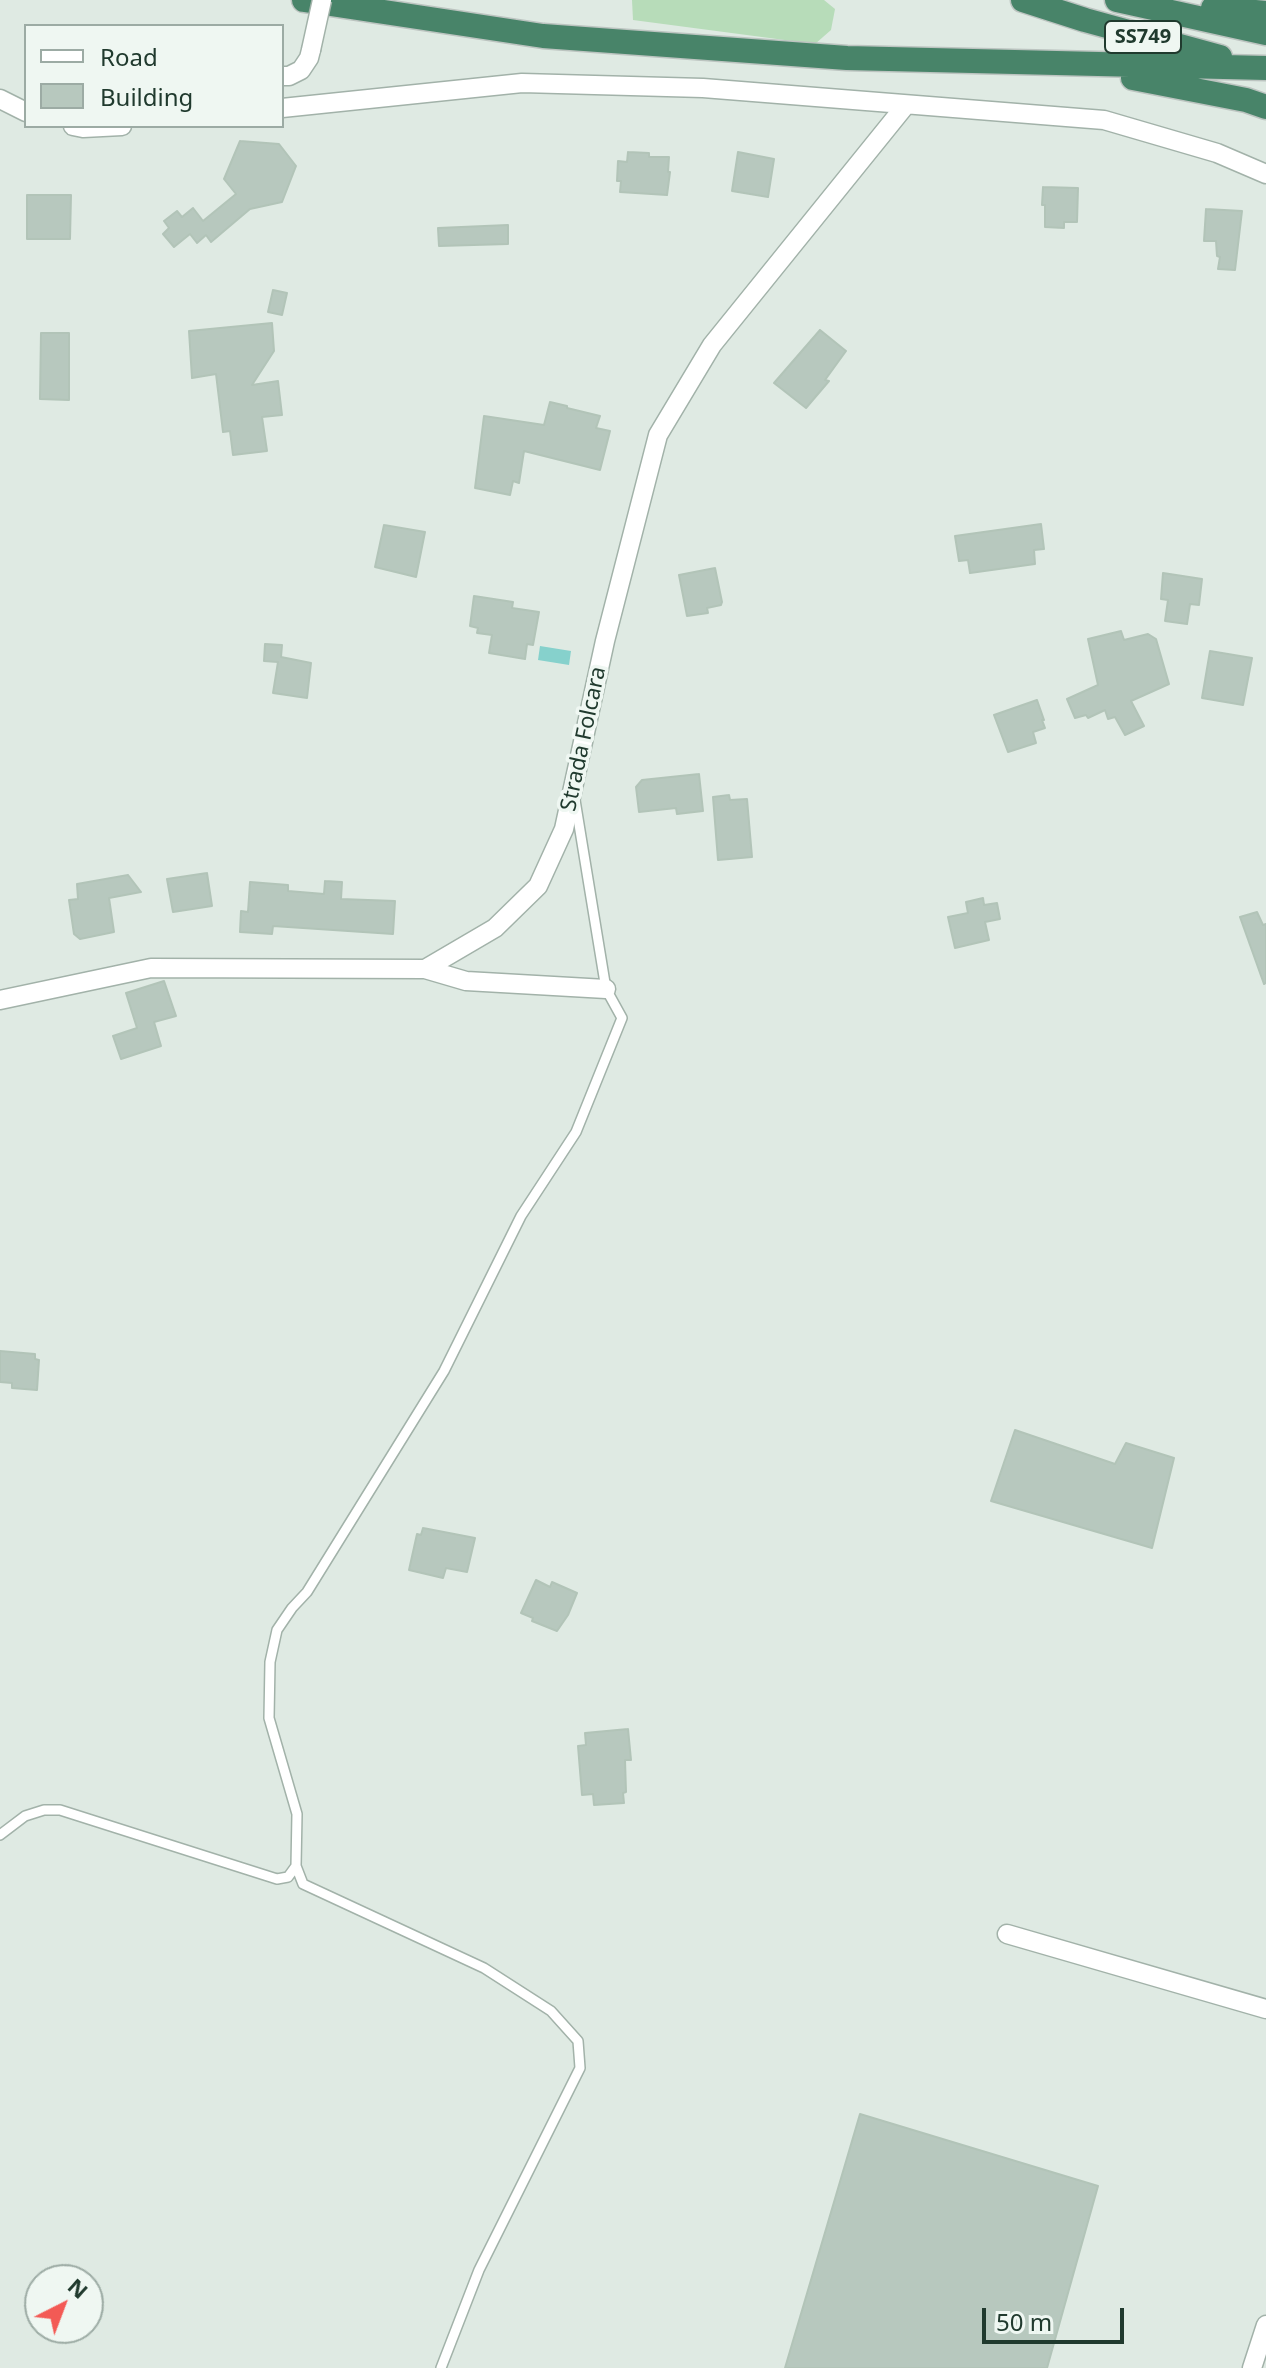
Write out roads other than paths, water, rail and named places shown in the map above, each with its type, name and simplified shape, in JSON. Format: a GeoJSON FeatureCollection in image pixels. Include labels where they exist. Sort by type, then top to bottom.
{"type":"FeatureCollection","features":[{"type":"Feature","properties":{"kind":"highway"},"geometry":{"type":"LineString","coordinates":[[304,0],[543,36],[847,58],[1266,67]]}},
{"type":"Feature","properties":{"kind":"highway","name":"SS749"},"geometry":{"type":"LineString","coordinates":[[1023,0],[1145,38],[1266,67]]}},
{"type":"Feature","properties":{"kind":"highway","name":"SS749"},"geometry":{"type":"LineString","coordinates":[[1117,0],[1266,33]]}},
{"type":"Feature","properties":{"kind":"highway"},"geometry":{"type":"LineString","coordinates":[[1154,0],[1266,13]]}},
{"type":"Feature","properties":{"kind":"highway"},"geometry":{"type":"LineString","coordinates":[[1031,64],[1155,81],[1266,107]]}},
{"type":"Feature","properties":{"kind":"street"},"geometry":{"type":"LineString","coordinates":[[284,76],[301,70],[309,58],[322,0]]}},
{"type":"Feature","properties":{"kind":"street"},"geometry":{"type":"LineString","coordinates":[[284,108],[522,83],[703,88],[1104,120],[1217,153],[1266,174]]}},
{"type":"Feature","properties":{"kind":"street"},"geometry":{"type":"LineString","coordinates":[[0,99],[24,111]]}},
{"type":"Feature","properties":{"kind":"street","name":"Strada Folcara"},"geometry":{"type":"LineString","coordinates":[[425,969],[495,928],[538,886],[564,829],[605,641],[658,435],[712,345],[905,106]]}},
{"type":"Feature","properties":{"kind":"street"},"geometry":{"type":"LineString","coordinates":[[0,1000],[151,968],[425,969],[466,981],[606,989]]}},
{"type":"Feature","properties":{"kind":"street"},"geometry":{"type":"LineString","coordinates":[[1007,1934],[1266,2009]]}},
{"type":"Feature","properties":{"kind":"street"},"geometry":{"type":"LineString","coordinates":[[1252,2368],[1266,2325]]}},
{"type":"Feature","properties":{"kind":"lane"},"geometry":{"type":"LineString","coordinates":[[441,2368],[479,2270],[580,2068],[578,2041],[551,2011],[484,1968],[303,1884],[296,1866],[297,1814],[269,1718],[270,1662],[277,1630],[307,1592],[444,1371],[521,1216],[576,1132],[622,1018],[606,989],[573,789]]}},
{"type":"Feature","properties":{"kind":"lane"},"geometry":{"type":"LineString","coordinates":[[0,1835],[25,1816],[44,1810],[60,1810],[277,1879],[288,1877],[296,1866]]}},
{"type":"Feature","properties":{"kind":"water"},"geometry":{"type":"Polygon","coordinates":[[[540,646],[571,651],[569,665],[538,660],[540,646]]]}}]}
